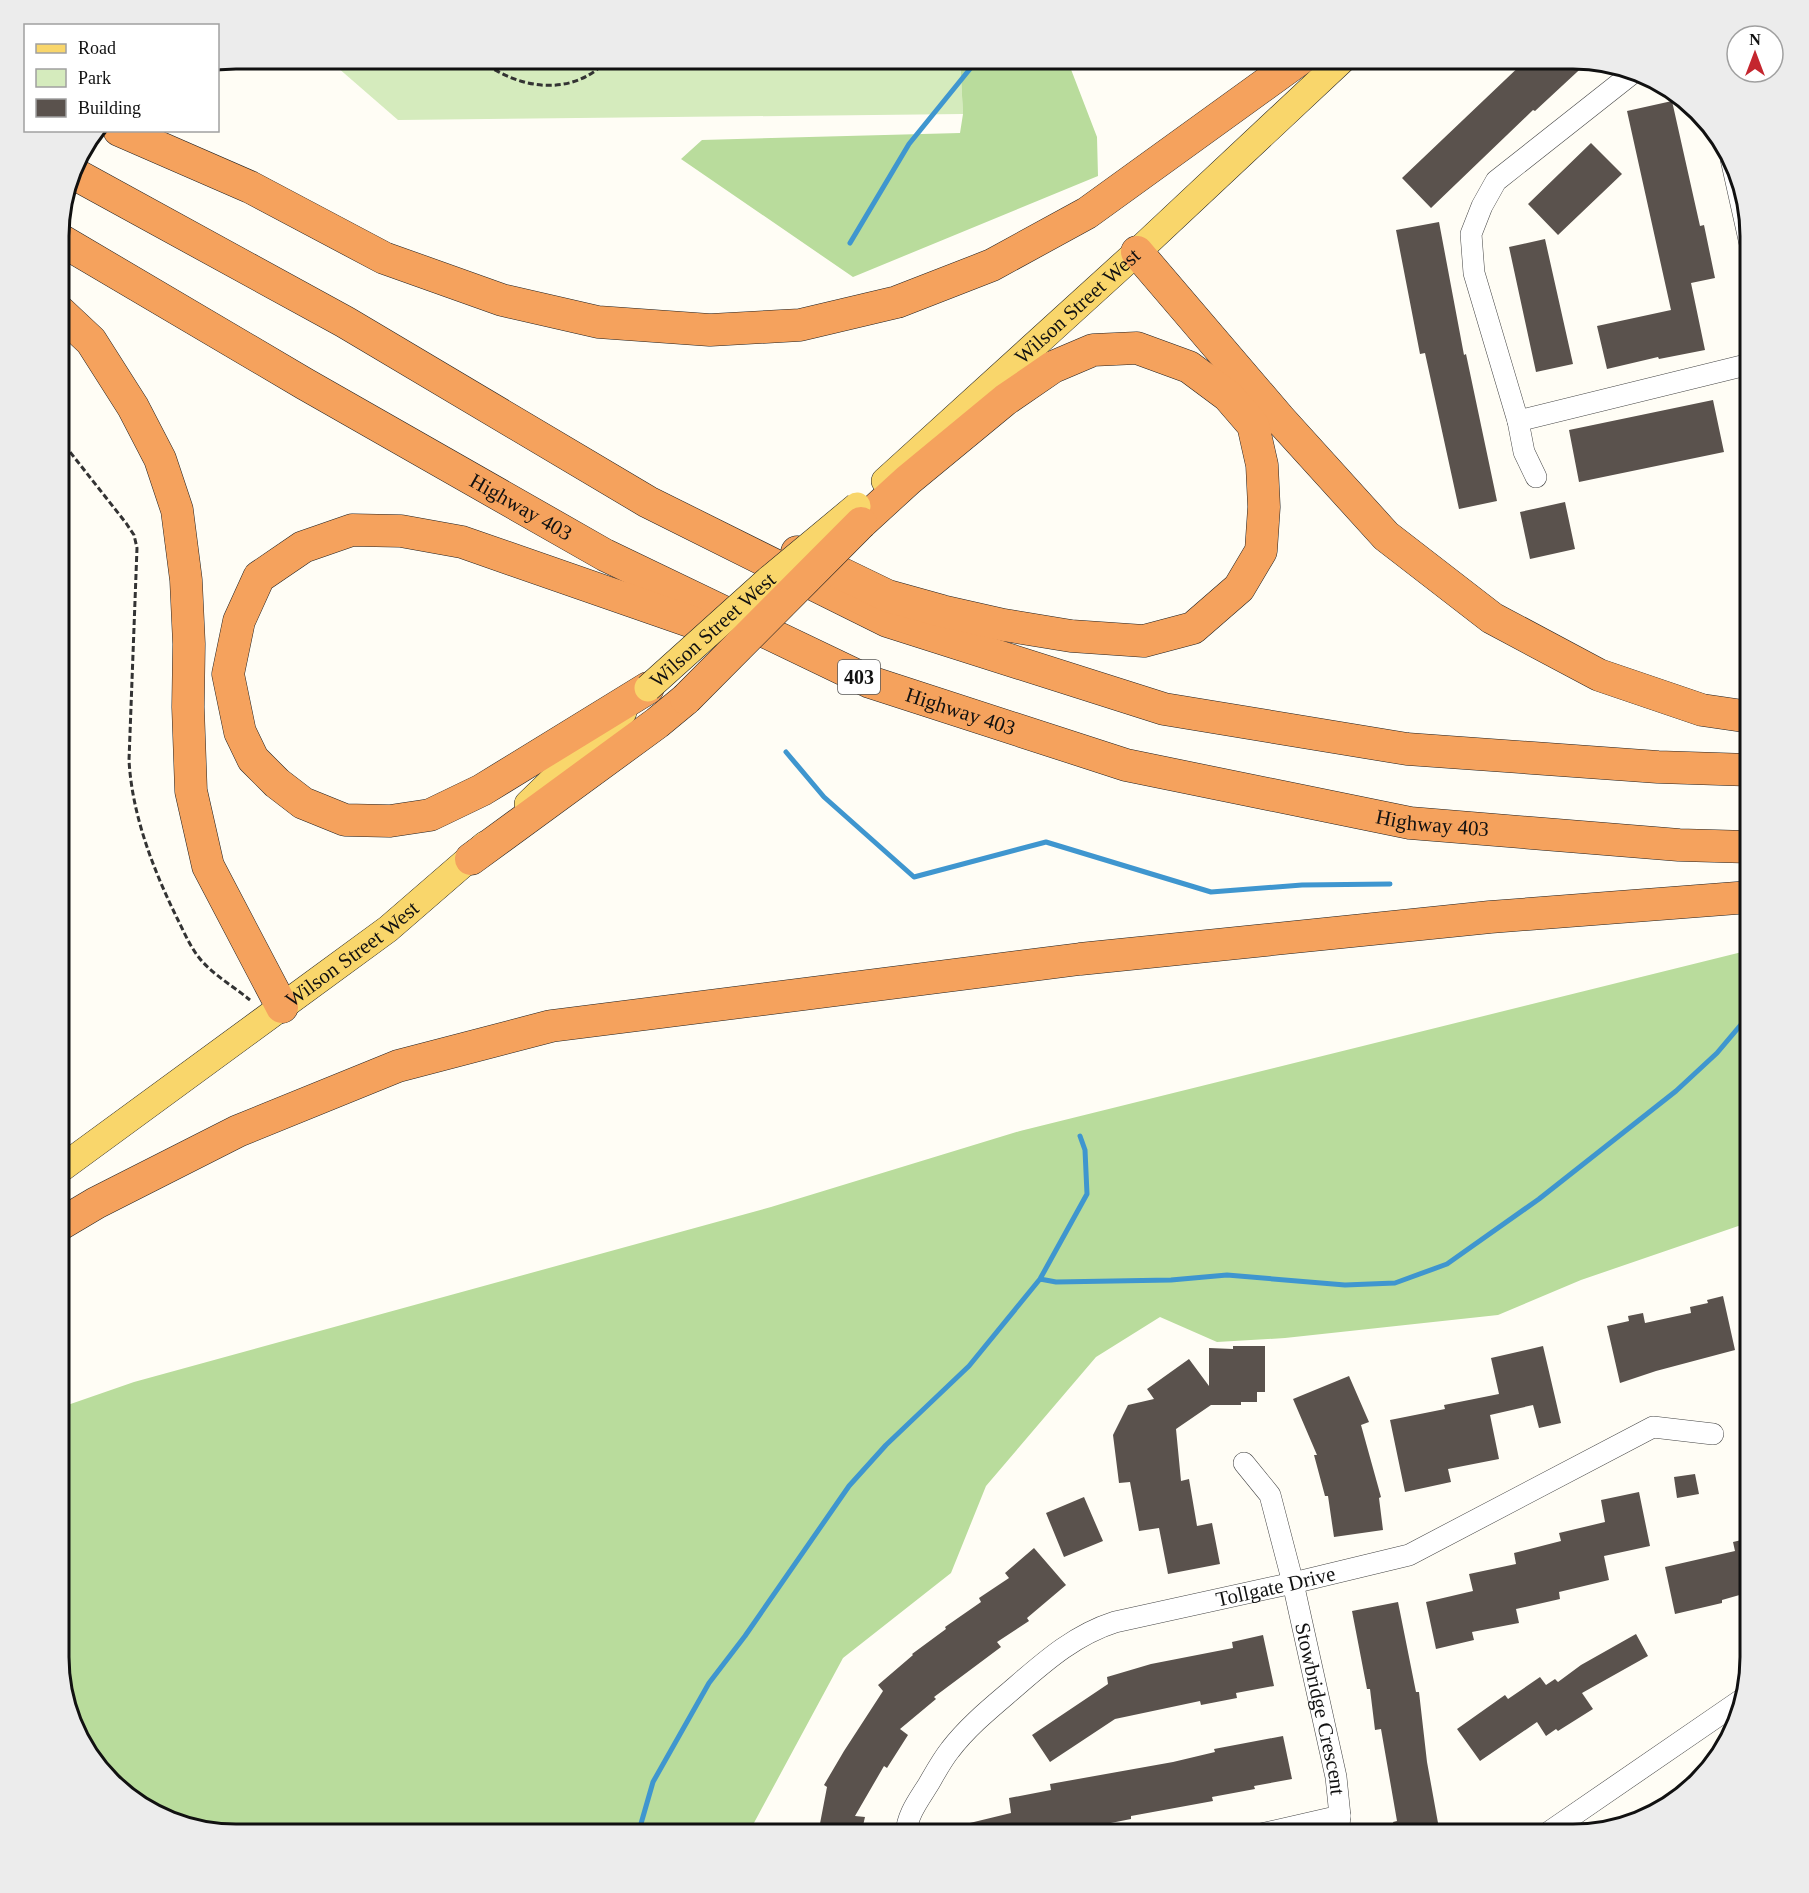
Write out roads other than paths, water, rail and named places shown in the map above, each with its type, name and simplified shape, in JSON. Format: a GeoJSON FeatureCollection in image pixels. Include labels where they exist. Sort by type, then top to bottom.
{"type":"FeatureCollection","features":[{"type":"Feature","properties":{"kind":"highway"},"geometry":{"type":"LineString","coordinates":[[124,132],[250,187],[384,258],[502,300],[598,322],[710,330],[789,326],[897,302],[992,265],[1087,213],[1286,69]]}},
{"type":"Feature","properties":{"kind":"highway"},"geometry":{"type":"LineString","coordinates":[[80,177],[345,322],[641,476],[888,596],[1004,625],[1071,636],[1144,641],[1193,628],[1239,588],[1261,551],[1264,507],[1262,465],[1253,425],[1228,396],[1189,367],[1137,348],[1093,350],[1053,367],[1005,400],[908,480],[859,515],[686,699],[657,723],[471,859]]}},
{"type":"Feature","properties":{"kind":"highway","name":"Highway 403"},"geometry":{"type":"LineString","coordinates":[[69,245],[315,390],[605,555],[870,682],[1126,765],[1410,823],[1679,845],[1740,847]]}},
{"type":"Feature","properties":{"kind":"highway"},"geometry":{"type":"LineString","coordinates":[[1137,252],[1279,418],[1386,536],[1492,618],[1599,675],[1702,710],[1740,716]]}},
{"type":"Feature","properties":{"kind":"highway"},"geometry":{"type":"LineString","coordinates":[[69,320],[91,341],[133,407],[160,459],[177,510],[186,580],[191,791],[208,866],[276,1012]]}},
{"type":"Feature","properties":{"kind":"highway"},"geometry":{"type":"LineString","coordinates":[[345,322],[648,502],[898,625],[1164,709],[1407,749],[1658,767],[1740,770]]}},
{"type":"Feature","properties":{"kind":"highway"},"geometry":{"type":"LineString","coordinates":[[648,688],[482,790],[430,815],[390,821],[345,820],[303,803],[277,783],[253,759],[240,732],[228,674],[240,621],[259,577],[303,547],[352,530],[372,530],[401,531],[462,543],[870,682]]}},
{"type":"Feature","properties":{"kind":"highway"},"geometry":{"type":"LineString","coordinates":[[69,1219],[238,1131],[398,1066],[551,1026],[1080,959],[1490,917],[1740,898]]}},
{"type":"Feature","properties":{"kind":"main road","name":"Wilson Street West"},"geometry":{"type":"LineString","coordinates":[[69,1163],[388,929],[471,859],[648,688],[768,579],[859,515],[1332,69]]}},
{"type":"Feature","properties":{"kind":"street"},"geometry":{"type":"LineString","coordinates":[[1536,477],[1524,452],[1518,421],[1474,273],[1471,234],[1482,206],[1496,181],[1626,78]]}},
{"type":"Feature","properties":{"kind":"street"},"geometry":{"type":"LineString","coordinates":[[1518,421],[1740,366]]}},
{"type":"Feature","properties":{"kind":"street","name":"Tollgate Drive"},"geometry":{"type":"LineString","coordinates":[[907,1824],[911,1812],[956,1743],[978,1720],[1054,1654],[1096,1628],[1410,1555],[1653,1427],[1713,1434]]}},
{"type":"Feature","properties":{"kind":"street","name":"Stowbridge Crescent"},"geometry":{"type":"LineString","coordinates":[[1244,1463],[1270,1495],[1293,1583],[1336,1777],[1339,1824]]}},
{"type":"Feature","properties":{"kind":"street"},"geometry":{"type":"LineString","coordinates":[[1560,1824],[1732,1705]]}},
{"type":"Feature","properties":{"kind":"waterway"},"geometry":{"type":"LineString","coordinates":[[850,243],[909,144],[970,69]]}},
{"type":"Feature","properties":{"kind":"waterway"},"geometry":{"type":"LineString","coordinates":[[786,752],[824,797],[914,877],[1046,842],[1211,892],[1302,885],[1390,884]]}},
{"type":"Feature","properties":{"kind":"waterway"},"geometry":{"type":"LineString","coordinates":[[1040,1279],[1056,1282],[1171,1280],[1227,1275],[1345,1285],[1395,1283],[1447,1264],[1539,1199],[1676,1091],[1717,1053],[1740,1026]]}},
{"type":"Feature","properties":{"kind":"waterway"},"geometry":{"type":"LineString","coordinates":[[641,1824],[653,1782],[709,1683],[745,1636],[849,1486],[886,1445],[969,1366],[1040,1279],[1087,1194],[1085,1150],[1080,1136]]}}]}
